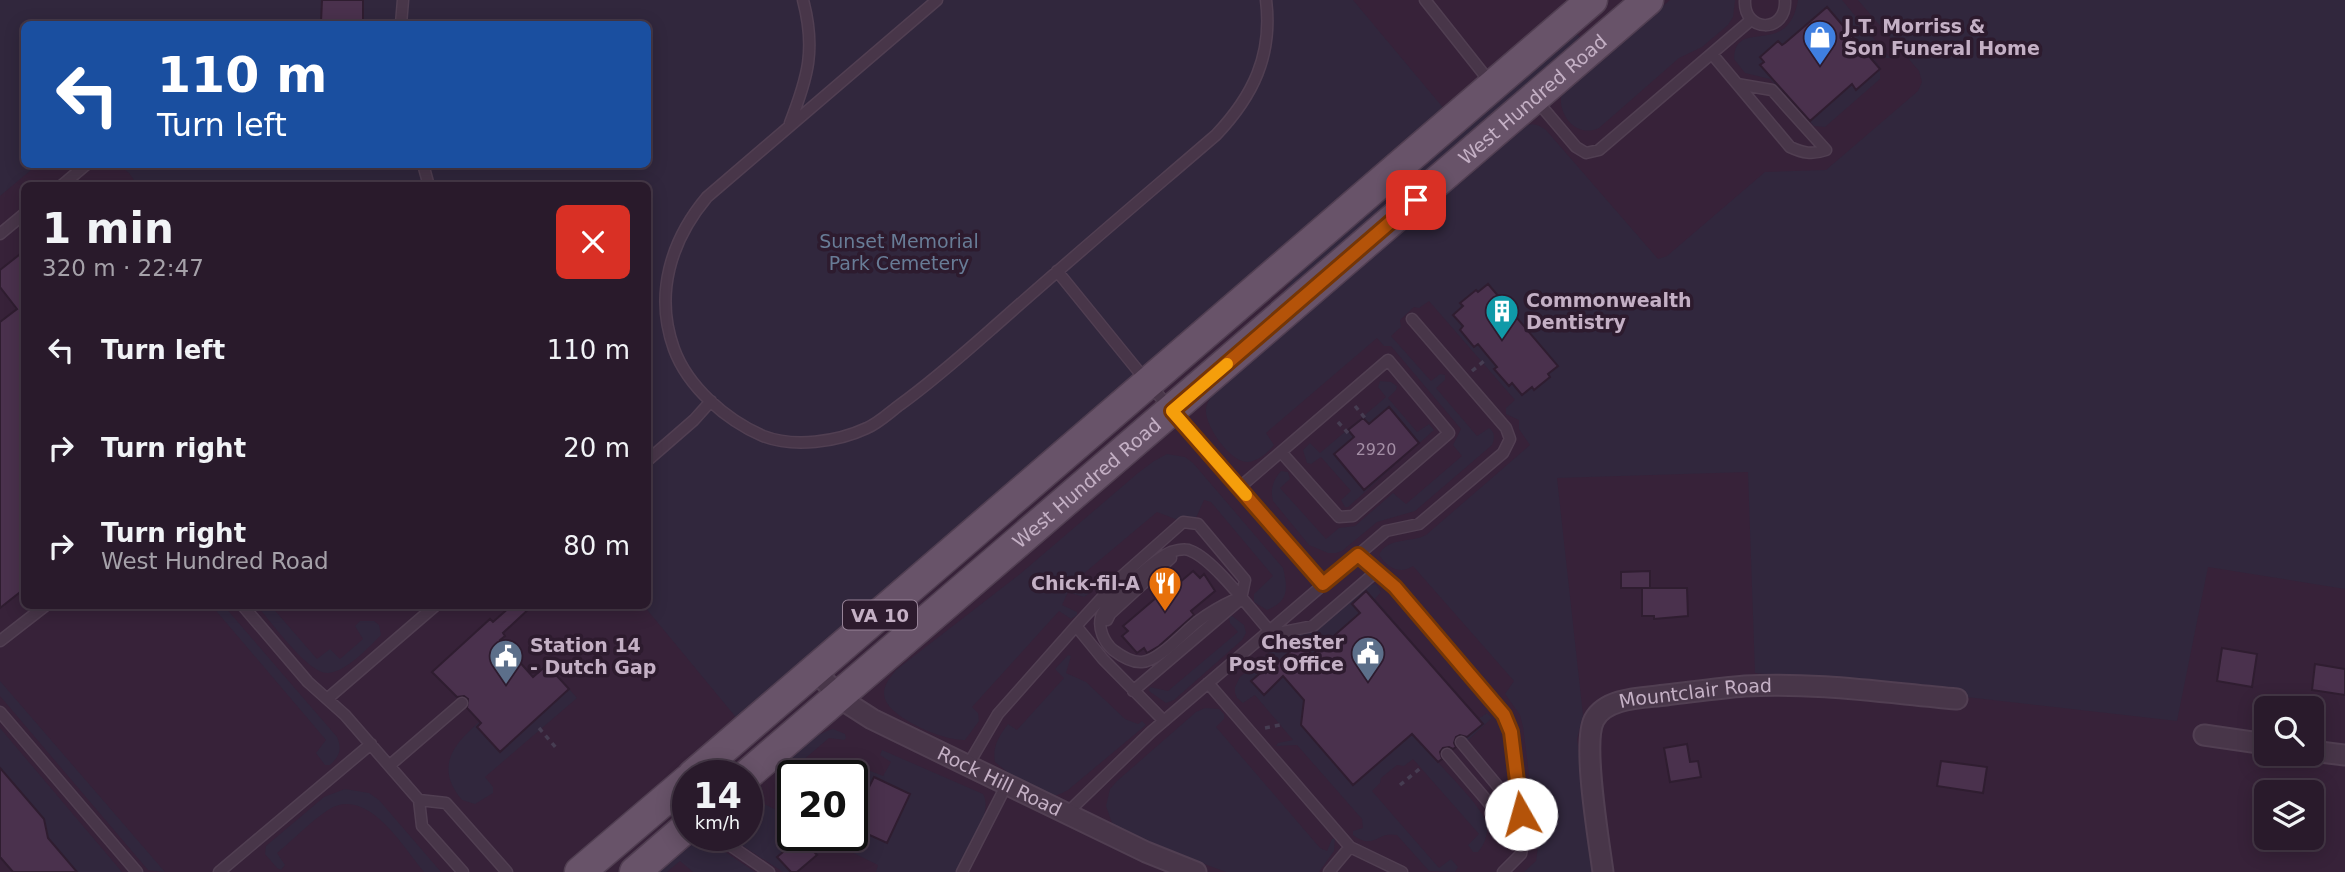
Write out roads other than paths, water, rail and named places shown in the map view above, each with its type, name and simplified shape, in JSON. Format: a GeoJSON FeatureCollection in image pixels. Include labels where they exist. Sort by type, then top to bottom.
{"type":"FeatureCollection","features":[{"type":"Feature","properties":{"kind":"main road","name":"West Hundred Road"},"geometry":{"type":"LineString","coordinates":[[711,760],[1592,0]]}},
{"type":"Feature","properties":{"kind":"main road","name":"West Hundred Road"},"geometry":{"type":"LineString","coordinates":[[763,761],[1648,0]]}},
{"type":"Feature","properties":{"kind":"main road"},"geometry":{"type":"LineString","coordinates":[[580,872],[672,794]]}},
{"type":"Feature","properties":{"kind":"main road"},"geometry":{"type":"LineString","coordinates":[[635,872],[672,840]]}},
{"type":"Feature","properties":{"kind":"street","name":"Rock Hill Road"},"geometry":{"type":"LineString","coordinates":[[815,671],[839,696],[872,719],[1146,852],[1196,872]]}},
{"type":"Feature","properties":{"kind":"street","name":"Mountclair Road"},"geometry":{"type":"LineString","coordinates":[[1603,872],[1590,773],[1591,728],[1599,712],[1608,705],[1746,686],[1839,688],[1957,699]]}},
{"type":"Feature","properties":{"kind":"street"},"geometry":{"type":"LineString","coordinates":[[2204,735],[2254,742]]}},
{"type":"Feature","properties":{"kind":"street"},"geometry":{"type":"LineString","coordinates":[[2324,752],[2345,755]]}},
{"type":"Feature","properties":{"kind":"lane"},"geometry":{"type":"LineString","coordinates":[[401,21],[403,0]]}},
{"type":"Feature","properties":{"kind":"lane"},"geometry":{"type":"LineString","coordinates":[[789,126],[807,76],[810,48],[803,0]]}},
{"type":"Feature","properties":{"kind":"lane"},"geometry":{"type":"LineString","coordinates":[[936,0],[707,197],[680,235],[671,259],[666,298],[670,337],[679,362],[693,384],[711,401],[740,423],[764,436],[810,442],[831,440],[870,427],[946,369],[1216,135],[1237,113],[1252,89],[1262,63],[1267,35],[1266,0]]}},
{"type":"Feature","properties":{"kind":"lane"},"geometry":{"type":"LineString","coordinates":[[1425,0],[1493,86]]}},
{"type":"Feature","properties":{"kind":"lane"},"geometry":{"type":"LineString","coordinates":[[1745,0],[1746,13],[1751,20],[1761,25],[1773,24],[1783,15],[1785,0]]}},
{"type":"Feature","properties":{"kind":"lane"},"geometry":{"type":"LineString","coordinates":[[1534,98],[1576,147],[1586,153],[1599,150],[1751,20]]}},
{"type":"Feature","properties":{"kind":"lane"},"geometry":{"type":"LineString","coordinates":[[1712,54],[1737,84],[1790,147],[1814,154],[1826,150],[1772,90],[1737,84]]}},
{"type":"Feature","properties":{"kind":"lane"},"geometry":{"type":"LineString","coordinates":[[66,182],[82,168]]}},
{"type":"Feature","properties":{"kind":"lane"},"geometry":{"type":"LineString","coordinates":[[0,234],[21,216]]}},
{"type":"Feature","properties":{"kind":"lane"},"geometry":{"type":"LineString","coordinates":[[1057,271],[1148,383],[1323,584]]}},
{"type":"Feature","properties":{"kind":"lane"},"geometry":{"type":"LineString","coordinates":[[1067,814],[1085,793],[1164,721],[1386,531],[1419,524],[1503,453],[1510,439],[1506,428],[1412,319]]}},
{"type":"Feature","properties":{"kind":"lane"},"geometry":{"type":"LineString","coordinates":[[1240,488],[1388,360],[1449,433],[1353,516],[1346,518],[1339,516],[1282,452]]}},
{"type":"Feature","properties":{"kind":"lane"},"geometry":{"type":"LineString","coordinates":[[651,458],[711,401]]}},
{"type":"Feature","properties":{"kind":"lane"},"geometry":{"type":"LineString","coordinates":[[968,765],[998,714],[1122,576],[1183,522],[1198,524],[1245,580],[1241,599],[1133,691]]}},
{"type":"Feature","properties":{"kind":"lane"},"geometry":{"type":"LineString","coordinates":[[1241,599],[1216,608],[1153,660],[1140,663],[1121,657],[1107,645],[1102,635],[1101,615],[1110,603],[1154,563],[1171,552],[1188,549],[1206,559],[1241,599],[1266,633]]}},
{"type":"Feature","properties":{"kind":"lane"},"geometry":{"type":"LineString","coordinates":[[1358,555],[1395,587],[1504,715],[1511,732],[1523,843],[1521,854],[1503,872]]}},
{"type":"Feature","properties":{"kind":"lane"},"geometry":{"type":"LineString","coordinates":[[1266,633],[1313,626],[1377,571]]}},
{"type":"Feature","properties":{"kind":"lane"},"geometry":{"type":"LineString","coordinates":[[0,642],[41,609]]}},
{"type":"Feature","properties":{"kind":"lane"},"geometry":{"type":"LineString","coordinates":[[246,609],[308,681],[371,744],[419,800],[422,826],[463,872]]}},
{"type":"Feature","properties":{"kind":"lane"},"geometry":{"type":"LineString","coordinates":[[327,699],[432,609]]}},
{"type":"Feature","properties":{"kind":"lane"},"geometry":{"type":"LineString","coordinates":[[1076,626],[1133,691],[1164,721]]}},
{"type":"Feature","properties":{"kind":"lane"},"geometry":{"type":"LineString","coordinates":[[1208,683],[1350,847],[1402,872]]}},
{"type":"Feature","properties":{"kind":"lane"},"geometry":{"type":"LineString","coordinates":[[390,765],[462,702]]}},
{"type":"Feature","properties":{"kind":"lane"},"geometry":{"type":"LineString","coordinates":[[0,712],[137,872]]}},
{"type":"Feature","properties":{"kind":"lane"},"geometry":{"type":"LineString","coordinates":[[1461,742],[1521,814]]}},
{"type":"Feature","properties":{"kind":"lane"},"geometry":{"type":"LineString","coordinates":[[219,872],[371,744]]}},
{"type":"Feature","properties":{"kind":"lane"},"geometry":{"type":"LineString","coordinates":[[1447,754],[1523,843]]}},
{"type":"Feature","properties":{"kind":"lane"},"geometry":{"type":"LineString","coordinates":[[962,872],[1007,784]]}},
{"type":"Feature","properties":{"kind":"lane"},"geometry":{"type":"LineString","coordinates":[[419,800],[446,803],[507,872]]}},
{"type":"Feature","properties":{"kind":"lane"},"geometry":{"type":"LineString","coordinates":[[1329,872],[1350,847]]}},
{"type":"Feature","properties":{"kind":"lane"},"geometry":{"type":"LineString","coordinates":[[738,851],[769,872]]}},
{"type":"Feature","properties":{"kind":"place","name":"J.T. Morriss & Son Funeral Home"},"geometry":{"type":"Point","coordinates":[1820,67]}},
{"type":"Feature","properties":{"kind":"place","name":"Commonwealth Dentistry"},"geometry":{"type":"Point","coordinates":[1502,341]}},
{"type":"Feature","properties":{"kind":"place","name":"Chick-fil-A"},"geometry":{"type":"Point","coordinates":[1165,613]}},
{"type":"Feature","properties":{"kind":"place","name":"Chester Post Office"},"geometry":{"type":"Point","coordinates":[1368,683]}},
{"type":"Feature","properties":{"kind":"place","name":"Station 14 - Dutch Gap"},"geometry":{"type":"Point","coordinates":[506,686]}},
{"type":"Feature","properties":{"kind":"park label","name":"Sunset Memorial Park Cemetery"},"geometry":{"type":"Point","coordinates":[899,252]}}]}
